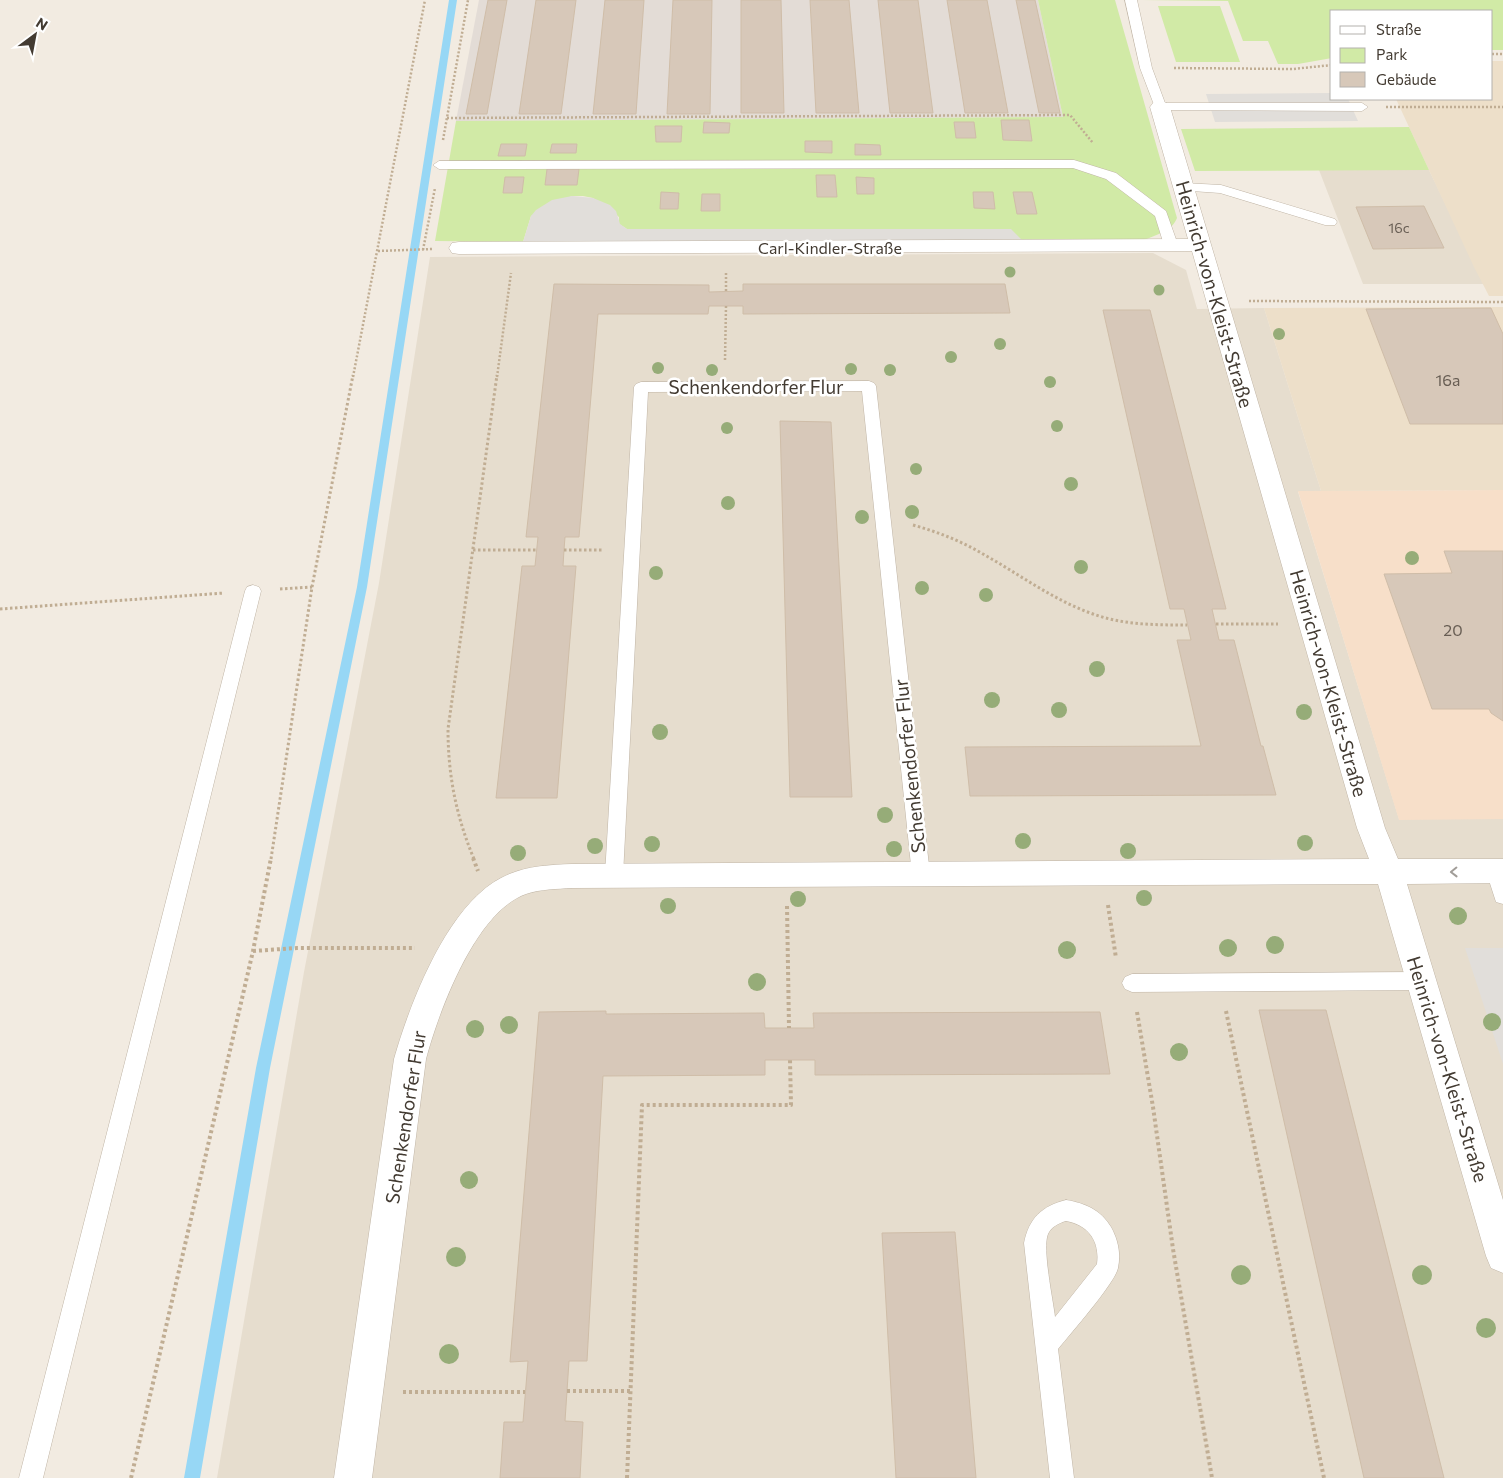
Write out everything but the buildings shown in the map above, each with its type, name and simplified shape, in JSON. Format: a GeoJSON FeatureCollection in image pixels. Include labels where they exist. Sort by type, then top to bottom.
{"type":"FeatureCollection","features":[{"type":"Feature","properties":{"kind":"street","name":"Heinrich-von-Kleist-Straße"},"geometry":{"type":"LineString","coordinates":[[1160,107],[1371,828],[1389,873],[1503,1256]]}},
{"type":"Feature","properties":{"kind":"street","name":"Carl-Kindler-Straße"},"geometry":{"type":"LineString","coordinates":[[459,248],[1200,245]]}},
{"type":"Feature","properties":{"kind":"street","name":"Schenkendorfer Flur"},"geometry":{"type":"LineString","coordinates":[[353,1478],[410,1059],[418,1029],[427,1004],[441,975],[473,923],[488,904],[511,887],[527,881],[572,876],[614,875],[1389,873],[1500,880]]}},
{"type":"Feature","properties":{"kind":"lane"},"geometry":{"type":"LineString","coordinates":[[1131,0],[1146,68],[1160,107],[1362,107]]}},
{"type":"Feature","properties":{"kind":"lane"},"geometry":{"type":"LineString","coordinates":[[438,165],[1074,164],[1110,176],[1160,214],[1171,245]]}},
{"type":"Feature","properties":{"kind":"lane"},"geometry":{"type":"LineString","coordinates":[[1183,187],[1221,189],[1330,222]]}},
{"type":"Feature","properties":{"kind":"lane","name":"Schenkendorfer Flur"},"geometry":{"type":"LineString","coordinates":[[614,875],[640,387],[869,386],[920,875]]}},
{"type":"Feature","properties":{"kind":"lane"},"geometry":{"type":"LineString","coordinates":[[31,1478],[253,591]]}},
{"type":"Feature","properties":{"kind":"lane"},"geometry":{"type":"LineString","coordinates":[[1132,983],[1421,981]]}},
{"type":"Feature","properties":{"kind":"lane"},"geometry":{"type":"LineString","coordinates":[[1047,1345],[1107,1269],[1110,1258],[1110,1246],[1102,1229],[1087,1216],[1076,1212],[1063,1212],[1052,1215],[1043,1222],[1037,1232],[1035,1243],[1062,1478]]}},
{"type":"Feature","properties":{"kind":"path"},"geometry":{"type":"LineString","coordinates":[[131,1478],[253,951],[270,865],[312,587],[425,0]]}},
{"type":"Feature","properties":{"kind":"path"},"geometry":{"type":"LineString","coordinates":[[423,250],[468,0]]}},
{"type":"Feature","properties":{"kind":"path"},"geometry":{"type":"LineString","coordinates":[[1146,68],[1293,69],[1330,65]]}},
{"type":"Feature","properties":{"kind":"path"},"geometry":{"type":"LineString","coordinates":[[1362,107],[1503,107]]}},
{"type":"Feature","properties":{"kind":"path"},"geometry":{"type":"LineString","coordinates":[[447,118],[1070,114],[1094,145]]}},
{"type":"Feature","properties":{"kind":"path"},"geometry":{"type":"LineString","coordinates":[[488,904],[472,851],[459,822],[448,765],[448,729],[515,248]]}},
{"type":"Feature","properties":{"kind":"path"},"geometry":{"type":"LineString","coordinates":[[378,251],[418,250]]}},
{"type":"Feature","properties":{"kind":"path"},"geometry":{"type":"LineString","coordinates":[[1217,301],[1503,302]]}},
{"type":"Feature","properties":{"kind":"path"},"geometry":{"type":"LineString","coordinates":[[725,386],[726,306]]}},
{"type":"Feature","properties":{"kind":"path"},"geometry":{"type":"LineString","coordinates":[[883,518],[919,526],[950,537],[974,548],[1051,594],[1094,614],[1145,625],[1187,625]]}},
{"type":"Feature","properties":{"kind":"path"},"geometry":{"type":"LineString","coordinates":[[473,550],[537,550]]}},
{"type":"Feature","properties":{"kind":"path"},"geometry":{"type":"LineString","coordinates":[[564,550],[631,550]]}},
{"type":"Feature","properties":{"kind":"path"},"geometry":{"type":"LineString","coordinates":[[0,609],[253,591]]}},
{"type":"Feature","properties":{"kind":"path"},"geometry":{"type":"LineString","coordinates":[[1216,624],[1312,624]]}},
{"type":"Feature","properties":{"kind":"path"},"geometry":{"type":"LineString","coordinates":[[786,875],[789,1028]]}},
{"type":"Feature","properties":{"kind":"path"},"geometry":{"type":"LineString","coordinates":[[253,951],[297,948],[458,948]]}},
{"type":"Feature","properties":{"kind":"path"},"geometry":{"type":"LineString","coordinates":[[1220,982],[1324,1478]]}},
{"type":"Feature","properties":{"kind":"path"},"geometry":{"type":"LineString","coordinates":[[627,1478],[642,1105],[791,1105],[790,1060]]}},
{"type":"Feature","properties":{"kind":"path"},"geometry":{"type":"LineString","coordinates":[[1153,1107],[1173,1249],[1212,1478]]}},
{"type":"Feature","properties":{"kind":"path"},"geometry":{"type":"LineString","coordinates":[[567,1391],[630,1391]]}},
{"type":"Feature","properties":{"kind":"path"},"geometry":{"type":"LineString","coordinates":[[365,1392],[525,1392]]}},
{"type":"Feature","properties":{"kind":"shaded area"},"geometry":{"type":"Polygon","coordinates":[[[479,0],[1038,0],[1063,117],[456,121],[479,0]]]}},
{"type":"Feature","properties":{"kind":"shaded area"},"geometry":{"type":"Polygon","coordinates":[[[1493,61],[1503,61],[1503,296],[1489,296],[1396,100],[1493,100],[1493,61]]]}},
{"type":"Feature","properties":{"kind":"shaded area"},"geometry":{"type":"Polygon","coordinates":[[[1330,93],[1330,100],[1348,100],[1358,121],[1215,122],[1206,94],[1330,93]]]}},
{"type":"Feature","properties":{"kind":"shaded area"},"geometry":{"type":"Polygon","coordinates":[[[1319,170],[1429,170],[1484,284],[1363,284],[1319,170]]]}},
{"type":"Feature","properties":{"kind":"shaded area"},"geometry":{"type":"Polygon","coordinates":[[[572,196],[593,198],[610,205],[616,211],[620,224],[627,229],[1011,229],[1023,241],[523,242],[531,216],[536,210],[552,200],[572,196]]]}},
{"type":"Feature","properties":{"kind":"shaded area"},"geometry":{"type":"Polygon","coordinates":[[[1153,253],[1186,270],[1197,309],[1264,308],[1321,491],[1298,492],[1399,819],[1503,819],[1503,1478],[217,1478],[304,972],[379,583],[430,257],[1153,253]]]}},
{"type":"Feature","properties":{"kind":"shaded area"},"geometry":{"type":"Polygon","coordinates":[[[1503,307],[1503,490],[1321,491],[1264,308],[1503,307]]]}},
{"type":"Feature","properties":{"kind":"shaded area"},"geometry":{"type":"Polygon","coordinates":[[[1503,490],[1503,819],[1399,820],[1298,491],[1503,490]]]}},
{"type":"Feature","properties":{"kind":"shaded area"},"geometry":{"type":"Polygon","coordinates":[[[1465,948],[1503,948],[1503,1064],[1465,948]]]}},
{"type":"Feature","properties":{"kind":"green space"},"geometry":{"type":"Polygon","coordinates":[[[1038,0],[1115,0],[1177,218],[1163,232],[1144,240],[1023,241],[627,229],[619,224],[619,217],[593,198],[572,196],[531,216],[523,242],[435,241],[456,121],[1063,117],[1038,0]]]}},
{"type":"Feature","properties":{"kind":"green space"},"geometry":{"type":"Polygon","coordinates":[[[1142,0],[1503,0],[1503,50],[1493,50],[1493,10],[1330,10],[1330,58],[1298,64],[1278,64],[1268,41],[1243,41],[1228,1],[1142,0]]]}},
{"type":"Feature","properties":{"kind":"green space"},"geometry":{"type":"Polygon","coordinates":[[[1158,6],[1220,6],[1240,62],[1176,62],[1158,6]]]}},
{"type":"Feature","properties":{"kind":"green space"},"geometry":{"type":"Polygon","coordinates":[[[1409,127],[1429,170],[1195,171],[1181,129],[1409,127]]]}},
{"type":"Feature","properties":{"kind":"waterway"},"geometry":{"type":"LineString","coordinates":[[192,1478],[263,1068],[362,587],[453,0]]}}]}
